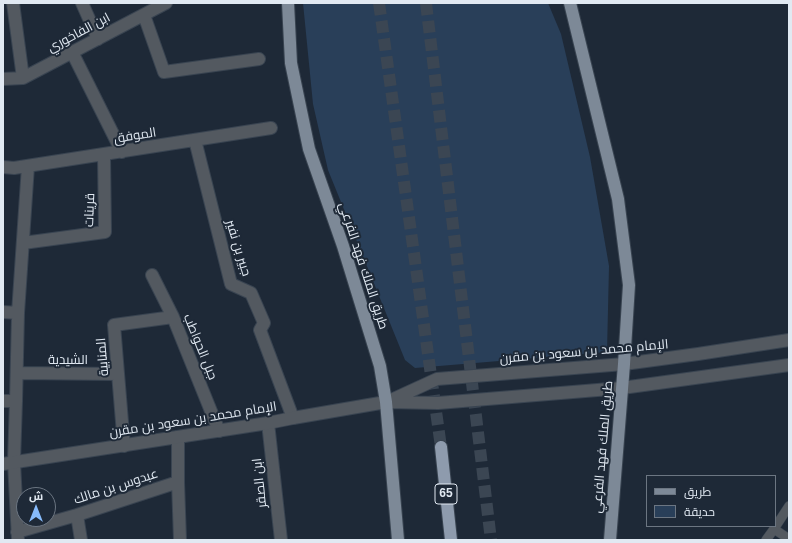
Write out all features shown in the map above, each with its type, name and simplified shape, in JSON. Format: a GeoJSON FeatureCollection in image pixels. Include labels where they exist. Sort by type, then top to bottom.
{"type":"FeatureCollection","features":[{"type":"Feature","properties":{"kind":"highway","name":"65"},"geometry":{"type":"LineString","coordinates":[[443,540],[441,447],[451,540]]}},
{"type":"Feature","properties":{"kind":"main road","name":"طريق الملك فهد الفرعي"},"geometry":{"type":"LineString","coordinates":[[288,3],[291,63],[309,149],[343,246],[380,366],[386,402],[398,540]]}},
{"type":"Feature","properties":{"kind":"main road","name":"طريق الملك فهد الفرعي"},"geometry":{"type":"LineString","coordinates":[[570,3],[618,199],[629,285],[610,540]]}},
{"type":"Feature","properties":{"kind":"street"},"geometry":{"type":"LineString","coordinates":[[13,3],[23,78]]}},
{"type":"Feature","properties":{"kind":"street"},"geometry":{"type":"LineString","coordinates":[[82,3],[98,39]]}},
{"type":"Feature","properties":{"kind":"street","name":"ابن الفاخوري"},"geometry":{"type":"LineString","coordinates":[[3,79],[23,78],[166,3]]}},
{"type":"Feature","properties":{"kind":"street"},"geometry":{"type":"LineString","coordinates":[[144,15],[164,72],[259,59]]}},
{"type":"Feature","properties":{"kind":"street"},"geometry":{"type":"LineString","coordinates":[[72,52],[122,152]]}},
{"type":"Feature","properties":{"kind":"street","name":"الموفق"},"geometry":{"type":"LineString","coordinates":[[3,167],[14,168],[104,155],[271,128]]}},
{"type":"Feature","properties":{"kind":"street","name":"جبير بن نفير"},"geometry":{"type":"LineString","coordinates":[[195,140],[231,284],[251,293],[264,323],[260,330],[293,418]]}},
{"type":"Feature","properties":{"kind":"street","name":"قرينات"},"geometry":{"type":"LineString","coordinates":[[23,243],[106,232],[104,155]]}},
{"type":"Feature","properties":{"kind":"street"},"geometry":{"type":"LineString","coordinates":[[18,536],[9,463],[16,401],[18,313],[28,166]]}},
{"type":"Feature","properties":{"kind":"street","name":"جبل الحواطب"},"geometry":{"type":"LineString","coordinates":[[152,275],[173,317],[219,431]]}},
{"type":"Feature","properties":{"kind":"street"},"geometry":{"type":"LineString","coordinates":[[3,312],[18,313]]}},
{"type":"Feature","properties":{"kind":"street","name":"المنابية"},"geometry":{"type":"LineString","coordinates":[[124,446],[114,325],[173,317]]}},
{"type":"Feature","properties":{"kind":"street","name":"الإمام محمد بن سعود بن مقرن"},"geometry":{"type":"LineString","coordinates":[[386,402],[437,379],[624,364],[789,340]]}},
{"type":"Feature","properties":{"kind":"street","name":"الإمام محمد بن سعود بن مقرن"},"geometry":{"type":"LineString","coordinates":[[9,463],[219,431],[386,402],[438,403],[622,388],[789,365]]}},
{"type":"Feature","properties":{"kind":"street","name":"الشيدية"},"geometry":{"type":"LineString","coordinates":[[17,373],[118,374]]}},
{"type":"Feature","properties":{"kind":"street"},"geometry":{"type":"LineString","coordinates":[[3,401],[16,401]]}},
{"type":"Feature","properties":{"kind":"street","name":"ابن الصقر"},"geometry":{"type":"LineString","coordinates":[[268,423],[281,540]]}},
{"type":"Feature","properties":{"kind":"street"},"geometry":{"type":"LineString","coordinates":[[178,437],[180,540]]}},
{"type":"Feature","properties":{"kind":"street","name":"عبدوس بن مالك"},"geometry":{"type":"LineString","coordinates":[[18,536],[178,482]]}},
{"type":"Feature","properties":{"kind":"street"},"geometry":{"type":"LineString","coordinates":[[77,515],[81,540]]}},
{"type":"Feature","properties":{"kind":"lane"},"geometry":{"type":"LineString","coordinates":[[776,526],[789,506]]}},
{"type":"Feature","properties":{"kind":"lane"},"geometry":{"type":"LineString","coordinates":[[766,540],[774,529],[789,539]]}},
{"type":"Feature","properties":{"kind":"green space"},"geometry":{"type":"Polygon","coordinates":[[[303,3],[548,3],[561,34],[590,157],[609,266],[607,352],[415,368],[405,360],[328,170],[313,104],[303,3]]]}},
{"type":"Feature","properties":{"kind":"tunnel"},"geometry":{"type":"LineString","coordinates":[[379,3],[441,447]]}},
{"type":"Feature","properties":{"kind":"tunnel"},"geometry":{"type":"LineString","coordinates":[[426,3],[491,540]]}}]}
